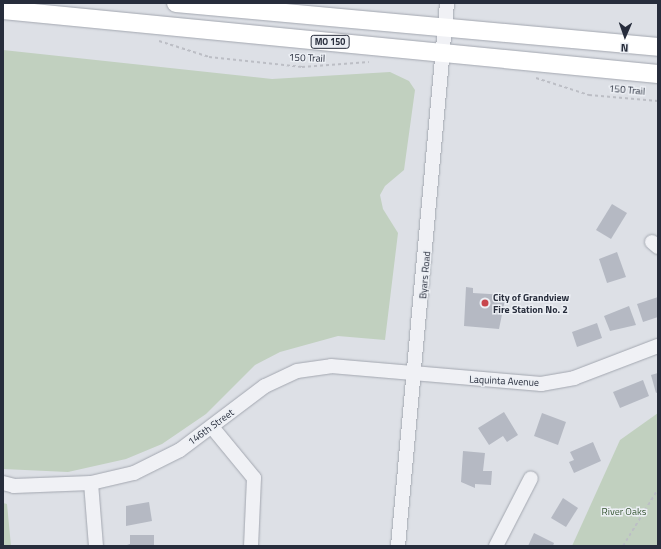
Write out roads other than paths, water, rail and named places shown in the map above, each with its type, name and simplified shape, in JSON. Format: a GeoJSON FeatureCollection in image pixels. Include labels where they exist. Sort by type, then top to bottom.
{"type":"FeatureCollection","features":[{"type":"Feature","properties":{"kind":"main road"},"geometry":{"type":"LineString","coordinates":[[176,3],[658,47]]}},
{"type":"Feature","properties":{"kind":"main road","name":"MO 150"},"geometry":{"type":"LineString","coordinates":[[3,10],[658,74]]}},
{"type":"Feature","properties":{"kind":"street","name":"Byars Road"},"geometry":{"type":"LineString","coordinates":[[398,546],[415,372],[443,27],[447,3]]}},
{"type":"Feature","properties":{"kind":"street","name":"Laquinta Avenue"},"geometry":{"type":"LineString","coordinates":[[415,372],[474,381],[541,384],[574,378],[658,346]]}},
{"type":"Feature","properties":{"kind":"street","name":"146th Street"},"geometry":{"type":"LineString","coordinates":[[3,483],[14,486],[91,483],[134,473],[180,450],[265,386],[297,371],[331,366],[415,372]]}},
{"type":"Feature","properties":{"kind":"street"},"geometry":{"type":"LineString","coordinates":[[212,427],[254,478],[251,546]]}},
{"type":"Feature","properties":{"kind":"street"},"geometry":{"type":"LineString","coordinates":[[496,546],[531,478]]}},
{"type":"Feature","properties":{"kind":"street"},"geometry":{"type":"LineString","coordinates":[[91,483],[96,546]]}},
{"type":"Feature","properties":{"kind":"place","name":"City of Grandview Fire Station No. 2"},"geometry":{"type":"Point","coordinates":[485,303]}},
{"type":"Feature","properties":{"kind":"park label","name":"River Oaks"},"geometry":{"type":"Point","coordinates":[624,512]}}]}
